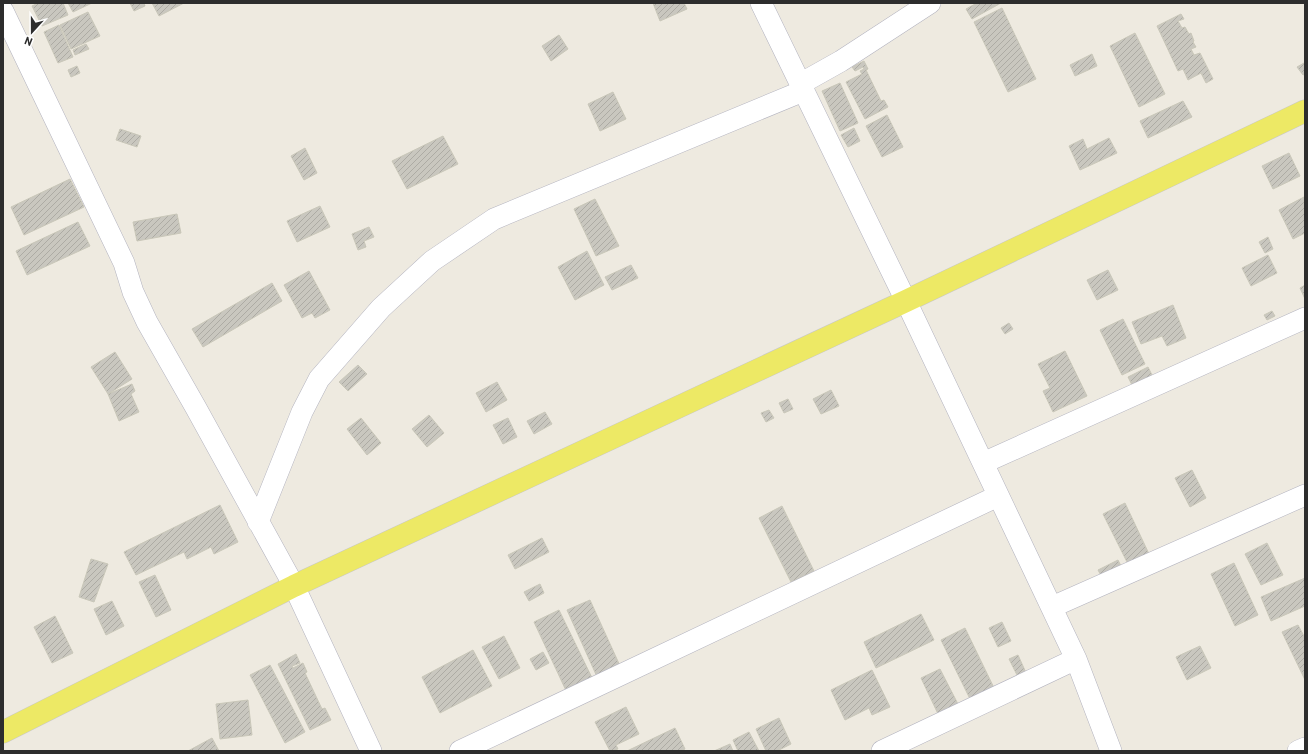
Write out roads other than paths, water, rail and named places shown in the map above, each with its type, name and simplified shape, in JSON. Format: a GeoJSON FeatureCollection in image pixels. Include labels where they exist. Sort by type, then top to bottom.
{"type":"FeatureCollection","features":[{"type":"Feature","properties":{"kind":"main road"},"geometry":{"type":"LineString","coordinates":[[3,732],[294,586],[906,301],[1305,110]]}},
{"type":"Feature","properties":{"kind":"street"},"geometry":{"type":"LineString","coordinates":[[760,3],[906,301],[1052,607],[1076,659],[1111,751]]}},
{"type":"Feature","properties":{"kind":"street"},"geometry":{"type":"LineString","coordinates":[[258,522],[302,412],[319,379],[381,308],[432,261],[494,219],[801,87],[930,3]]}},
{"type":"Feature","properties":{"kind":"street"},"geometry":{"type":"LineString","coordinates":[[3,11],[124,264],[133,292],[147,322],[294,586],[371,751]]}},
{"type":"Feature","properties":{"kind":"street"},"geometry":{"type":"LineString","coordinates":[[982,463],[1305,318]]}},
{"type":"Feature","properties":{"kind":"street"},"geometry":{"type":"LineString","coordinates":[[1052,607],[1305,495]]}},
{"type":"Feature","properties":{"kind":"street"},"geometry":{"type":"LineString","coordinates":[[460,751],[998,496]]}},
{"type":"Feature","properties":{"kind":"street"},"geometry":{"type":"LineString","coordinates":[[882,751],[1076,659]]}},
{"type":"Feature","properties":{"kind":"street"},"geometry":{"type":"LineString","coordinates":[[1298,751],[1305,748]]}}]}
